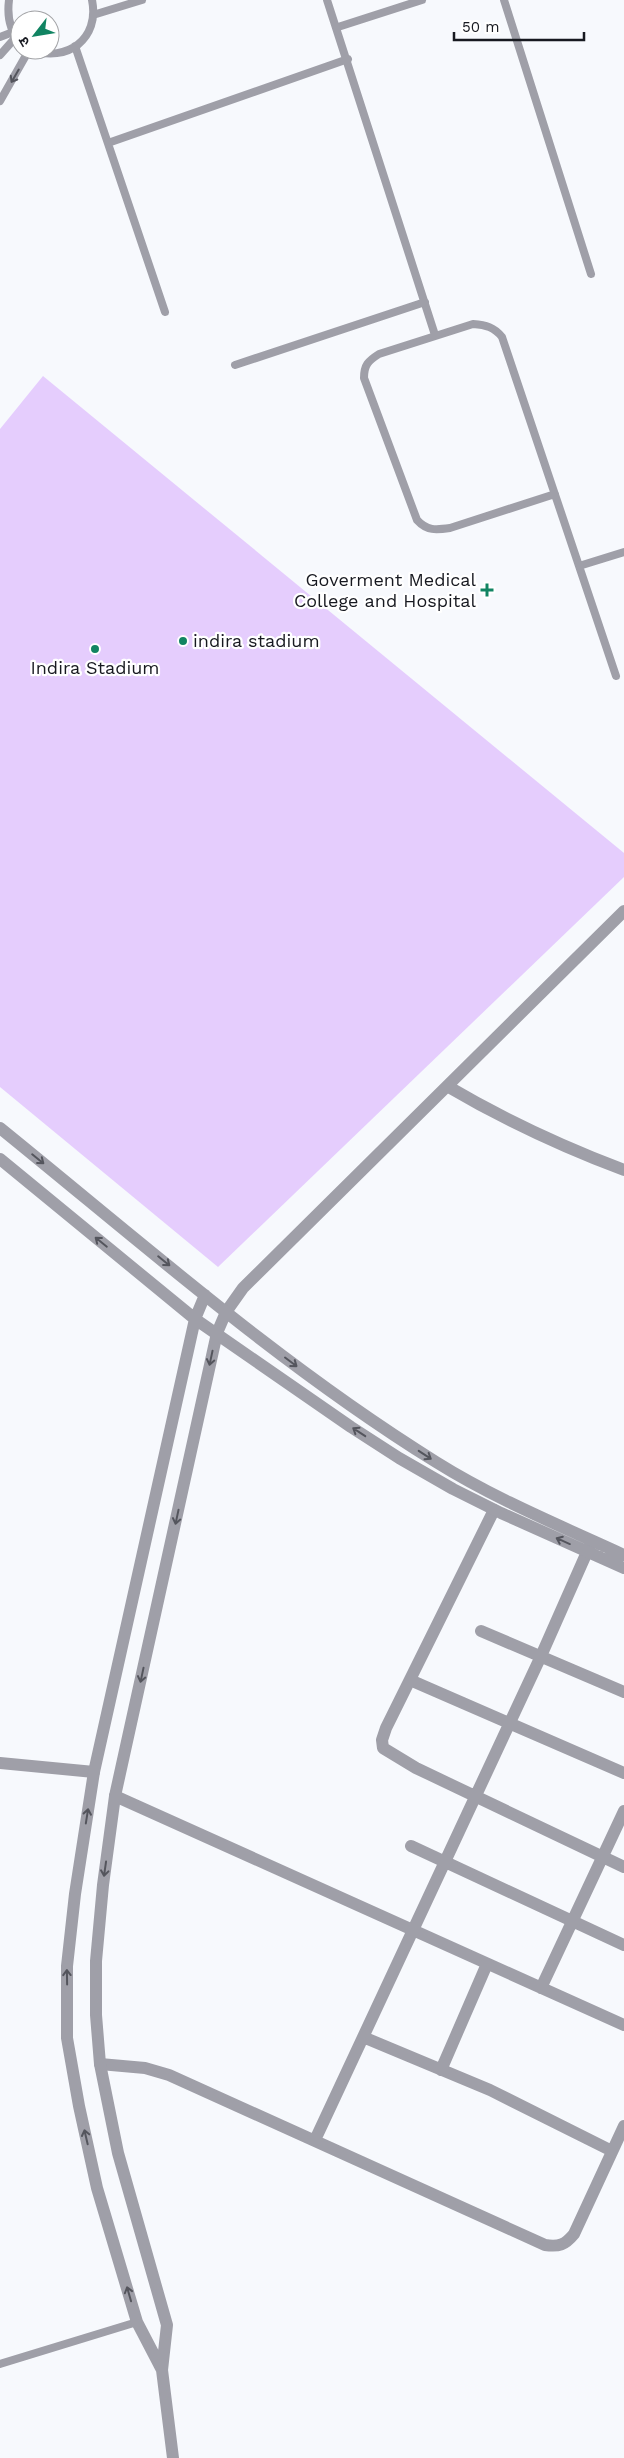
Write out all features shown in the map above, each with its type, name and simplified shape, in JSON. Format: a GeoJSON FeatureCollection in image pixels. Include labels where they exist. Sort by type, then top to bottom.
{"type":"FeatureCollection","features":[{"type":"Feature","properties":{"kind":"street"},"geometry":{"type":"LineString","coordinates":[[173,2458],[162,2370],[166,2325],[118,2153],[100,2064],[96,2015],[96,1961],[103,1885],[116,1796],[216,1333],[226,1312],[242,1288],[624,911]]}},
{"type":"Feature","properties":{"kind":"street"},"geometry":{"type":"LineString","coordinates":[[447,1086],[479,1105],[571,1150],[624,1170]]}},
{"type":"Feature","properties":{"kind":"street"},"geometry":{"type":"LineString","coordinates":[[2,1134],[226,1312],[310,1376],[436,1463],[590,1546],[624,1568]]}},
{"type":"Feature","properties":{"kind":"street"},"geometry":{"type":"LineString","coordinates":[[0,1159],[195,1319],[399,1458],[494,1510],[590,1546],[624,1555]]}},
{"type":"Feature","properties":{"kind":"street"},"geometry":{"type":"LineString","coordinates":[[162,2370],[137,2322],[97,2188],[78,2106],[68,2038],[67,1966],[75,1894],[94,1772],[195,1319],[205,1295]]}},
{"type":"Feature","properties":{"kind":"street"},"geometry":{"type":"LineString","coordinates":[[494,1510],[386,1728],[382,1740],[383,1748],[416,1768],[624,1867]]}},
{"type":"Feature","properties":{"kind":"street"},"geometry":{"type":"LineString","coordinates":[[315,2140],[510,1723],[590,1546]]}},
{"type":"Feature","properties":{"kind":"street"},"geometry":{"type":"LineString","coordinates":[[480,1632],[624,1692]]}},
{"type":"Feature","properties":{"kind":"street"},"geometry":{"type":"LineString","coordinates":[[410,1680],[624,1773]]}},
{"type":"Feature","properties":{"kind":"street"},"geometry":{"type":"LineString","coordinates":[[0,1763],[94,1772]]}},
{"type":"Feature","properties":{"kind":"street"},"geometry":{"type":"LineString","coordinates":[[116,1796],[412,1932],[624,2025]]}},
{"type":"Feature","properties":{"kind":"street"},"geometry":{"type":"LineString","coordinates":[[542,1988],[624,1811]]}},
{"type":"Feature","properties":{"kind":"street"},"geometry":{"type":"LineString","coordinates":[[410,1846],[445,1860],[624,1945]]}},
{"type":"Feature","properties":{"kind":"street"},"geometry":{"type":"LineString","coordinates":[[442,2070],[487,1964]]}},
{"type":"Feature","properties":{"kind":"street"},"geometry":{"type":"LineString","coordinates":[[363,2037],[490,2090],[612,2151]]}},
{"type":"Feature","properties":{"kind":"street"},"geometry":{"type":"LineString","coordinates":[[100,2064],[145,2068],[169,2075],[545,2245],[557,2247],[566,2243],[574,2234],[624,2126]]}},
{"type":"Feature","properties":{"kind":"lane"},"geometry":{"type":"LineString","coordinates":[[60,53],[75,46],[90,29],[93,15],[92,0]]}},
{"type":"Feature","properties":{"kind":"lane"},"geometry":{"type":"LineString","coordinates":[[93,15],[142,0]]}},
{"type":"Feature","properties":{"kind":"lane"},"geometry":{"type":"LineString","coordinates":[[327,0],[338,27],[435,335]]}},
{"type":"Feature","properties":{"kind":"lane"},"geometry":{"type":"LineString","coordinates":[[338,27],[422,0]]}},
{"type":"Feature","properties":{"kind":"lane"},"geometry":{"type":"LineString","coordinates":[[504,0],[591,274]]}},
{"type":"Feature","properties":{"kind":"lane"},"geometry":{"type":"LineString","coordinates":[[6,6],[10,22]]}},
{"type":"Feature","properties":{"kind":"lane"},"geometry":{"type":"LineString","coordinates":[[0,54],[10,43]]}},
{"type":"Feature","properties":{"kind":"lane"},"geometry":{"type":"LineString","coordinates":[[75,46],[165,312]]}},
{"type":"Feature","properties":{"kind":"lane"},"geometry":{"type":"LineString","coordinates":[[108,143],[348,59]]}},
{"type":"Feature","properties":{"kind":"lane"},"geometry":{"type":"LineString","coordinates":[[0,101],[24,60]]}},
{"type":"Feature","properties":{"kind":"lane"},"geometry":{"type":"LineString","coordinates":[[235,364],[425,302]]}},
{"type":"Feature","properties":{"kind":"lane"},"geometry":{"type":"LineString","coordinates":[[554,494],[450,528],[435,530],[424,528],[417,520],[364,378],[364,368],[369,360],[379,354],[472,324],[491,327],[502,337],[616,676]]}},
{"type":"Feature","properties":{"kind":"lane"},"geometry":{"type":"LineString","coordinates":[[579,566],[624,552]]}},
{"type":"Feature","properties":{"kind":"lane"},"geometry":{"type":"LineString","coordinates":[[0,2364],[137,2322]]}},
{"type":"Feature","properties":{"kind":"shaded area","name":"indira stadium"},"geometry":{"type":"Polygon","coordinates":[[[43,376],[624,853],[624,877],[218,1267],[0,1087],[0,429],[43,376]]]}},
{"type":"Feature","properties":{"kind":"place","name":"Goverment Medical College and Hospital"},"geometry":{"type":"Point","coordinates":[487,590]}},
{"type":"Feature","properties":{"kind":"place","name":"indira stadium"},"geometry":{"type":"Point","coordinates":[183,641]}},
{"type":"Feature","properties":{"kind":"place","name":"Indira Stadium"},"geometry":{"type":"Point","coordinates":[95,649]}}]}
